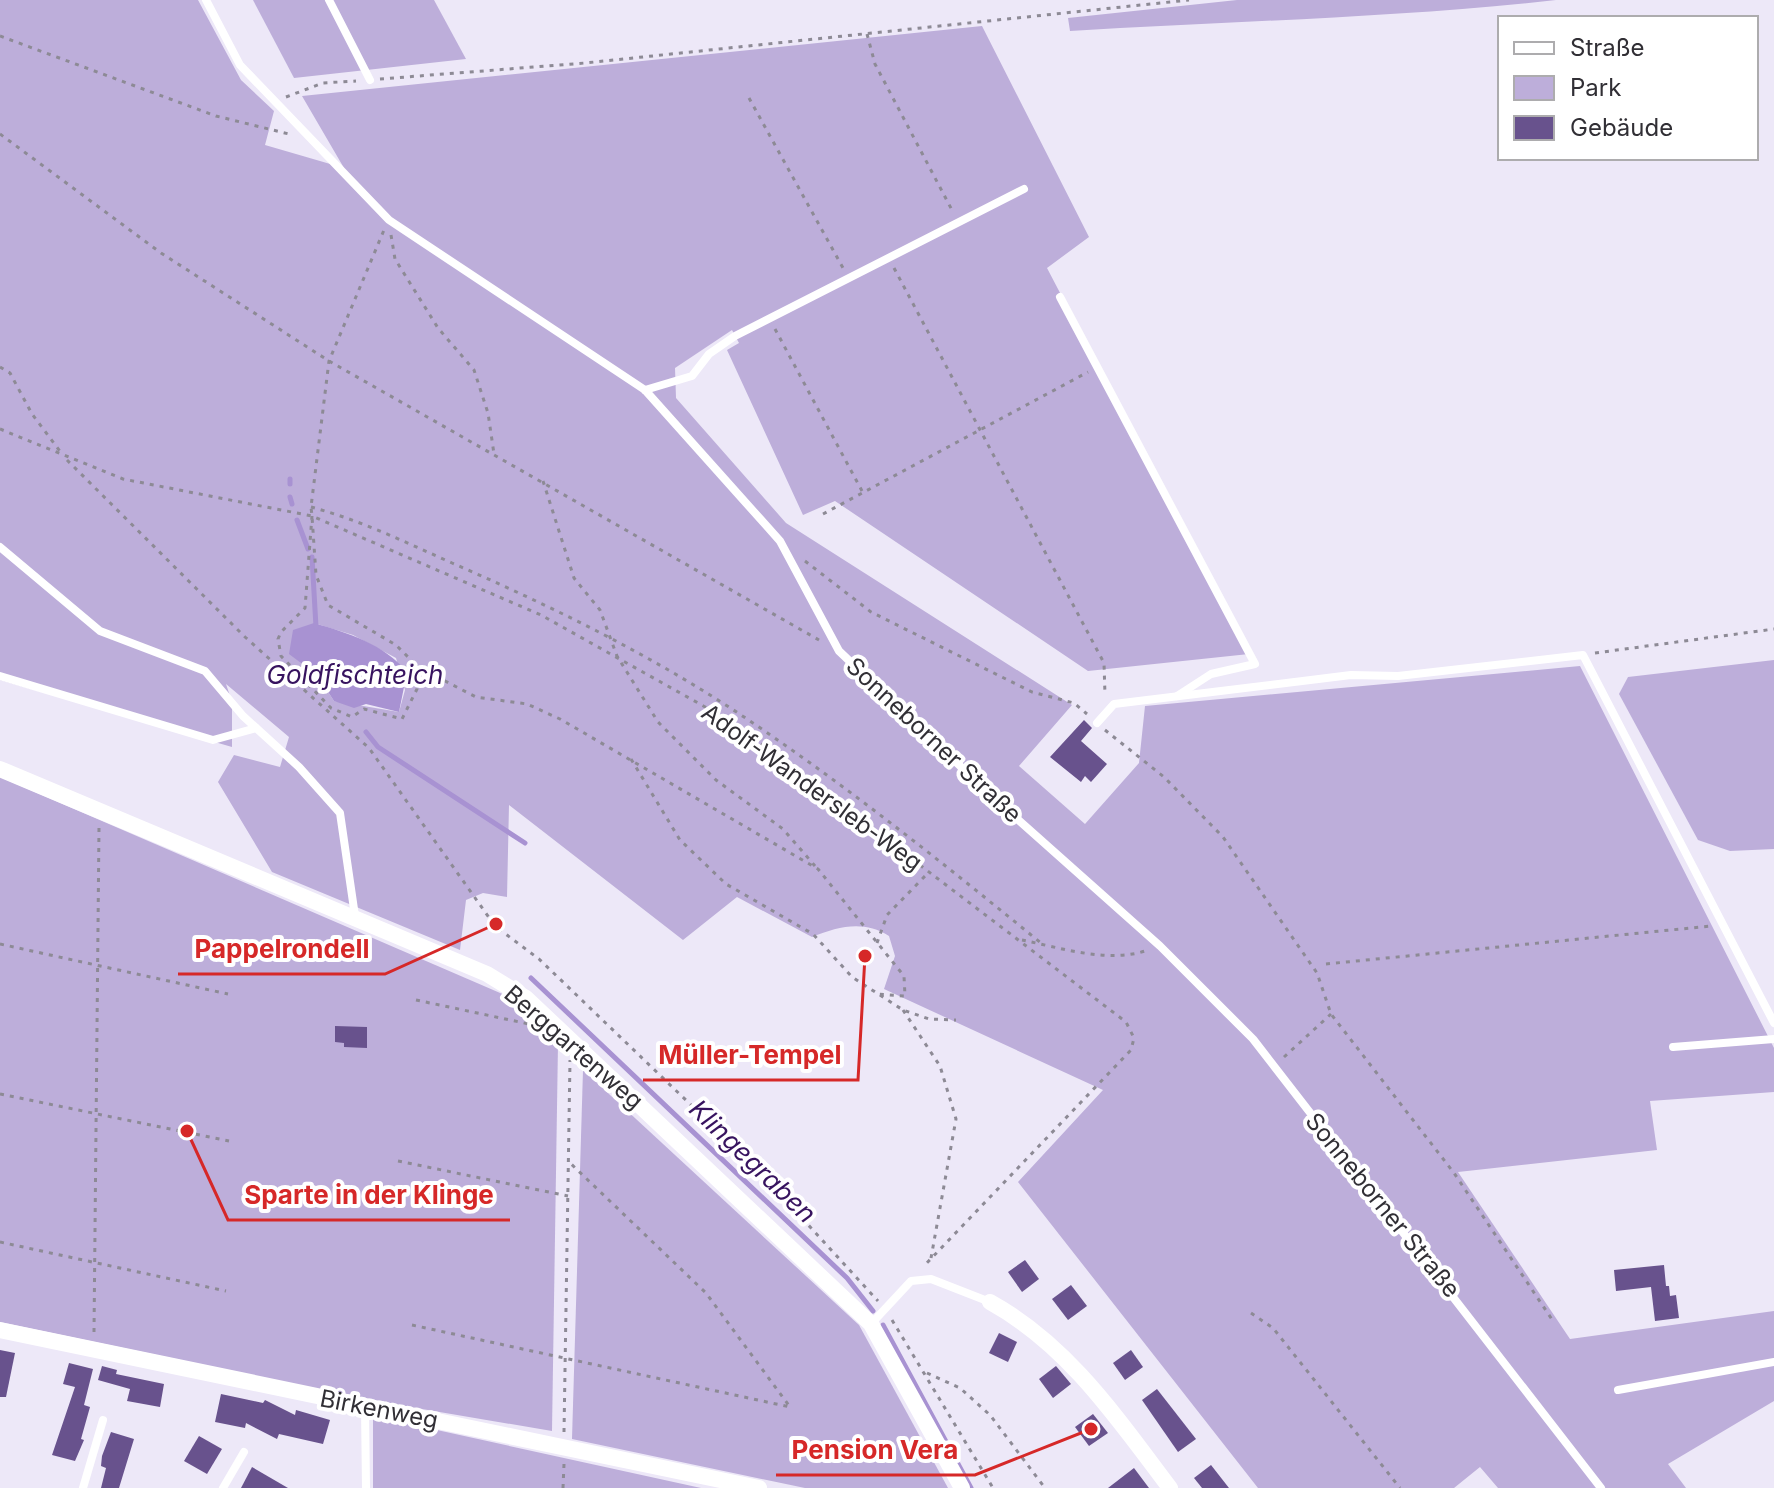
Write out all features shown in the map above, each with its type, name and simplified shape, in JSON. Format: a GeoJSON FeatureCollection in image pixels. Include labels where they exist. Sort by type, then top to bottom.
{"type":"FeatureCollection","features":[{"type":"Feature","properties":{"kind":"street","name":"Berggartenweg"},"geometry":{"type":"LineString","coordinates":[[0,769],[487,974],[526,998],[871,1324],[962,1488]]}},
{"type":"Feature","properties":{"kind":"street"},"geometry":{"type":"LineString","coordinates":[[990,1302],[1044,1338],[1095,1390],[1170,1488]]}},
{"type":"Feature","properties":{"kind":"street","name":"Birkenweg"},"geometry":{"type":"LineString","coordinates":[[0,1330],[759,1488]]}},
{"type":"Feature","properties":{"kind":"lane","name":"Sonneborner Straße"},"geometry":{"type":"LineString","coordinates":[[206,0],[240,65],[389,220],[645,390],[780,541],[839,651],[997,801],[1160,946],[1253,1039],[1467,1311],[1601,1488]]}},
{"type":"Feature","properties":{"kind":"lane"},"geometry":{"type":"LineString","coordinates":[[329,0],[370,80]]}},
{"type":"Feature","properties":{"kind":"lane"},"geometry":{"type":"LineString","coordinates":[[645,390],[692,376],[709,354],[769,319],[1024,189]]}},
{"type":"Feature","properties":{"kind":"lane"},"geometry":{"type":"LineString","coordinates":[[1060,297],[1255,664],[1211,674],[1177,697]]}},
{"type":"Feature","properties":{"kind":"lane"},"geometry":{"type":"LineString","coordinates":[[0,547],[100,631],[205,671],[340,813],[355,921]]}},
{"type":"Feature","properties":{"kind":"lane"},"geometry":{"type":"LineString","coordinates":[[1097,723],[1114,704],[1351,675],[1398,676],[1583,655],[1774,1023]]}},
{"type":"Feature","properties":{"kind":"lane"},"geometry":{"type":"LineString","coordinates":[[0,676],[213,740],[256,728]]}},
{"type":"Feature","properties":{"kind":"lane"},"geometry":{"type":"LineString","coordinates":[[1673,1047],[1774,1039]]}},
{"type":"Feature","properties":{"kind":"lane"},"geometry":{"type":"LineString","coordinates":[[871,1324],[911,1281],[931,1279],[990,1302]]}},
{"type":"Feature","properties":{"kind":"lane"},"geometry":{"type":"LineString","coordinates":[[1618,1390],[1774,1362]]}},
{"type":"Feature","properties":{"kind":"lane"},"geometry":{"type":"LineString","coordinates":[[365,1407],[366,1488]]}},
{"type":"Feature","properties":{"kind":"lane"},"geometry":{"type":"LineString","coordinates":[[83,1488],[103,1420]]}},
{"type":"Feature","properties":{"kind":"lane"},"geometry":{"type":"LineString","coordinates":[[223,1488],[244,1452]]}},
{"type":"Feature","properties":{"kind":"path"},"geometry":{"type":"LineString","coordinates":[[275,101],[323,83],[585,63],[1189,0]]}},
{"type":"Feature","properties":{"kind":"path"},"geometry":{"type":"LineString","coordinates":[[867,34],[875,64],[959,222]]}},
{"type":"Feature","properties":{"kind":"path"},"geometry":{"type":"LineString","coordinates":[[0,36],[216,116],[309,139]]}},
{"type":"Feature","properties":{"kind":"path"},"geometry":{"type":"LineString","coordinates":[[749,98],[848,279]]}},
{"type":"Feature","properties":{"kind":"path"},"geometry":{"type":"LineString","coordinates":[[0,134],[161,253],[329,361],[839,651]]}},
{"type":"Feature","properties":{"kind":"path"},"geometry":{"type":"LineString","coordinates":[[389,220],[329,361],[311,507],[316,575],[328,605],[396,645],[418,667],[476,697],[527,704],[630,756],[818,869]]}},
{"type":"Feature","properties":{"kind":"path"},"geometry":{"type":"LineString","coordinates":[[389,220],[395,259],[438,328],[474,370],[488,413],[494,454]]}},
{"type":"Feature","properties":{"kind":"path"},"geometry":{"type":"LineString","coordinates":[[889,258],[1104,663],[1105,695]]}},
{"type":"Feature","properties":{"kind":"path"},"geometry":{"type":"LineString","coordinates":[[769,319],[863,492]]}},
{"type":"Feature","properties":{"kind":"path"},"geometry":{"type":"LineString","coordinates":[[0,367],[10,373],[32,414],[64,457],[245,637],[369,748],[495,926],[539,959],[690,1104],[767,1180],[886,1309],[993,1488]]}},
{"type":"Feature","properties":{"kind":"path"},"geometry":{"type":"LineString","coordinates":[[823,514],[1097,367]]}},
{"type":"Feature","properties":{"kind":"path","name":"Adolf-Wandersleb-Weg"},"geometry":{"type":"LineString","coordinates":[[0,429],[123,479],[312,516],[527,609],[617,656],[732,722],[1126,1022],[1134,1038],[1131,1050],[911,1281]]}},
{"type":"Feature","properties":{"kind":"path"},"geometry":{"type":"LineString","coordinates":[[543,481],[574,578],[600,610],[617,656],[658,722],[716,780],[783,829],[904,976],[905,996],[876,994]]}},
{"type":"Feature","properties":{"kind":"path"},"geometry":{"type":"LineString","coordinates":[[311,507],[361,522],[495,581],[611,640],[740,714],[797,754],[1041,943]]}},
{"type":"Feature","properties":{"kind":"path"},"geometry":{"type":"LineString","coordinates":[[312,516],[305,608],[281,632],[278,639],[281,656],[331,708],[352,717],[364,709],[402,719],[417,689],[418,667]]}},
{"type":"Feature","properties":{"kind":"path"},"geometry":{"type":"LineString","coordinates":[[803,559],[871,612],[1032,692],[1074,703],[1164,777],[1223,837],[1317,973],[1331,1014],[1454,1173],[1553,1321]]}},
{"type":"Feature","properties":{"kind":"path"},"geometry":{"type":"LineString","coordinates":[[1583,655],[1774,629]]}},
{"type":"Feature","properties":{"kind":"path"},"geometry":{"type":"LineString","coordinates":[[630,756],[680,840],[738,892],[813,934],[852,977],[903,1010],[929,1019],[956,1020]]}},
{"type":"Feature","properties":{"kind":"path"},"geometry":{"type":"LineString","coordinates":[[94,1349],[99,812]]}},
{"type":"Feature","properties":{"kind":"path"},"geometry":{"type":"LineString","coordinates":[[877,943],[887,915],[929,872]]}},
{"type":"Feature","properties":{"kind":"path"},"geometry":{"type":"LineString","coordinates":[[1326,964],[1723,925]]}},
{"type":"Feature","properties":{"kind":"path"},"geometry":{"type":"LineString","coordinates":[[1019,939],[1093,954],[1132,956],[1160,946]]}},
{"type":"Feature","properties":{"kind":"path"},"geometry":{"type":"LineString","coordinates":[[0,944],[228,994]]}},
{"type":"Feature","properties":{"kind":"path"},"geometry":{"type":"LineString","coordinates":[[416,1000],[534,1025]]}},
{"type":"Feature","properties":{"kind":"path"},"geometry":{"type":"LineString","coordinates":[[903,1010],[940,1066],[956,1119],[931,1260]]}},
{"type":"Feature","properties":{"kind":"path"},"geometry":{"type":"LineString","coordinates":[[1273,1067],[1331,1014]]}},
{"type":"Feature","properties":{"kind":"path"},"geometry":{"type":"LineString","coordinates":[[563,1488],[570,1037]]}},
{"type":"Feature","properties":{"kind":"path"},"geometry":{"type":"LineString","coordinates":[[0,1094],[229,1141]]}},
{"type":"Feature","properties":{"kind":"path"},"geometry":{"type":"LineString","coordinates":[[398,1161],[568,1196]]}},
{"type":"Feature","properties":{"kind":"path"},"geometry":{"type":"LineString","coordinates":[[412,1325],[790,1407],[706,1293],[568,1161]]}},
{"type":"Feature","properties":{"kind":"path"},"geometry":{"type":"LineString","coordinates":[[0,1242],[226,1291]]}},
{"type":"Feature","properties":{"kind":"path"},"geometry":{"type":"LineString","coordinates":[[1251,1313],[1273,1328],[1400,1488]]}},
{"type":"Feature","properties":{"kind":"path"},"geometry":{"type":"LineString","coordinates":[[926,1373],[960,1388],[990,1415],[1045,1488]]}},
{"type":"Feature","properties":{"kind":"green space"},"geometry":{"type":"Polygon","coordinates":[[[0,0],[198,0],[241,80],[274,111],[265,145],[344,168],[302,96],[982,26],[1089,237],[1047,268],[1249,654],[1088,671],[835,501],[803,515],[727,350],[739,343],[732,330],[675,368],[676,398],[786,523],[1072,705],[1019,766],[1085,824],[1139,763],[1145,706],[1580,666],[1774,1048],[1774,1092],[1650,1101],[1657,1150],[1458,1172],[1570,1339],[1774,1311],[1774,1401],[1668,1464],[1686,1488],[1498,1488],[1480,1467],[1454,1488],[1258,1488],[1018,1182],[1103,1090],[884,989],[895,956],[889,936],[870,928],[851,926],[812,937],[737,897],[683,940],[509,805],[507,897],[483,893],[466,900],[460,950],[272,872],[218,782],[234,755],[280,767],[289,737],[226,684],[232,702],[232,747],[0,680],[0,0]],[[314,623],[317,675],[334,701],[399,712],[405,690],[396,658],[353,635],[314,623]]]}},
{"type":"Feature","properties":{"kind":"green space"},"geometry":{"type":"Polygon","coordinates":[[[253,0],[434,0],[466,59],[294,78],[253,0]]]}},
{"type":"Feature","properties":{"kind":"green space"},"geometry":{"type":"Polygon","coordinates":[[[1237,0],[1556,0],[1374,15],[1070,31],[1068,18],[1237,0]]]}},
{"type":"Feature","properties":{"kind":"green space"},"geometry":{"type":"Polygon","coordinates":[[[1774,660],[1774,849],[1730,851],[1698,840],[1619,694],[1628,677],[1774,660]]]}},
{"type":"Feature","properties":{"kind":"green space"},"geometry":{"type":"Polygon","coordinates":[[[0,777],[512,998],[558,1043],[552,1431],[369,1400],[0,1322],[0,777]]]}},
{"type":"Feature","properties":{"kind":"green space"},"geometry":{"type":"Polygon","coordinates":[[[583,1070],[859,1325],[948,1488],[805,1488],[572,1439],[583,1070]]]}},
{"type":"Feature","properties":{"kind":"green space"},"geometry":{"type":"Polygon","coordinates":[[[373,1416],[701,1488],[373,1488],[373,1416]]]}},
{"type":"Feature","properties":{"kind":"water","name":"Goldfischteich"},"geometry":{"type":"Polygon","coordinates":[[[314,623],[365,641],[398,662],[407,672],[399,712],[366,704],[354,708],[334,701],[317,675],[289,654],[293,630],[314,623]]]}},
{"type":"Feature","properties":{"kind":"building"},"geometry":{"type":"Polygon","coordinates":[[[1084,720],[1092,728],[1081,741],[1107,764],[1091,782],[1085,776],[1081,782],[1050,757],[1084,720]]]}},
{"type":"Feature","properties":{"kind":"building"},"geometry":{"type":"Polygon","coordinates":[[[335,1026],[367,1027],[367,1048],[344,1047],[344,1043],[335,1042],[335,1026]]]}},
{"type":"Feature","properties":{"kind":"building"},"geometry":{"type":"Polygon","coordinates":[[[1025,1260],[1039,1279],[1022,1292],[1008,1272],[1025,1260]]]}},
{"type":"Feature","properties":{"kind":"building"},"geometry":{"type":"Polygon","coordinates":[[[1664,1265],[1666,1286],[1669,1286],[1670,1296],[1676,1295],[1679,1318],[1655,1321],[1651,1287],[1616,1291],[1614,1270],[1664,1265]]]}},
{"type":"Feature","properties":{"kind":"building"},"geometry":{"type":"Polygon","coordinates":[[[1071,1285],[1087,1306],[1068,1320],[1052,1299],[1071,1285]]]}},
{"type":"Feature","properties":{"kind":"building"},"geometry":{"type":"Polygon","coordinates":[[[999,1333],[1017,1342],[1008,1362],[989,1353],[999,1333]]]}},
{"type":"Feature","properties":{"kind":"building"},"geometry":{"type":"Polygon","coordinates":[[[0,1350],[15,1353],[6,1397],[0,1397],[0,1350]]]}},
{"type":"Feature","properties":{"kind":"building"},"geometry":{"type":"Polygon","coordinates":[[[1131,1350],[1143,1367],[1125,1380],[1113,1363],[1131,1350]]]}},
{"type":"Feature","properties":{"kind":"building"},"geometry":{"type":"Polygon","coordinates":[[[69,1363],[93,1369],[84,1405],[90,1407],[81,1439],[84,1440],[75,1461],[52,1455],[75,1387],[63,1384],[69,1363]]]}},
{"type":"Feature","properties":{"kind":"building"},"geometry":{"type":"Polygon","coordinates":[[[102,1366],[117,1370],[116,1374],[164,1384],[160,1407],[127,1401],[130,1389],[98,1380],[102,1366]]]}},
{"type":"Feature","properties":{"kind":"building"},"geometry":{"type":"Polygon","coordinates":[[[1056,1366],[1071,1384],[1053,1398],[1039,1379],[1056,1366]]]}},
{"type":"Feature","properties":{"kind":"building"},"geometry":{"type":"Polygon","coordinates":[[[1157,1389],[1196,1439],[1178,1452],[1142,1400],[1157,1389]]]}},
{"type":"Feature","properties":{"kind":"building"},"geometry":{"type":"Polygon","coordinates":[[[221,1394],[263,1403],[265,1400],[295,1415],[296,1410],[330,1420],[323,1444],[279,1434],[277,1439],[246,1423],[245,1428],[215,1422],[221,1394]]]}},
{"type":"Feature","properties":{"kind":"building"},"geometry":{"type":"Polygon","coordinates":[[[1093,1414],[1108,1433],[1089,1446],[1075,1427],[1093,1414]]]}},
{"type":"Feature","properties":{"kind":"building"},"geometry":{"type":"Polygon","coordinates":[[[111,1432],[134,1439],[119,1488],[101,1488],[106,1468],[101,1466],[102,1456],[111,1432]]]}},
{"type":"Feature","properties":{"kind":"building"},"geometry":{"type":"Polygon","coordinates":[[[199,1436],[222,1449],[207,1474],[184,1461],[199,1436]]]}},
{"type":"Feature","properties":{"kind":"building"},"geometry":{"type":"Polygon","coordinates":[[[1211,1465],[1229,1488],[1202,1488],[1194,1478],[1211,1465]]]}},
{"type":"Feature","properties":{"kind":"building"},"geometry":{"type":"Polygon","coordinates":[[[252,1467],[288,1488],[241,1488],[252,1467]]]}},
{"type":"Feature","properties":{"kind":"building"},"geometry":{"type":"Polygon","coordinates":[[[1134,1468],[1149,1488],[1108,1488],[1134,1468]]]}},
{"type":"Feature","properties":{"kind":"waterway","name":"Klingegraben"},"geometry":{"type":"LineString","coordinates":[[290,479],[290,484]]}},
{"type":"Feature","properties":{"kind":"waterway","name":"Klingegraben"},"geometry":{"type":"LineString","coordinates":[[290,497],[292,504]]}},
{"type":"Feature","properties":{"kind":"waterway","name":"Klingegraben"},"geometry":{"type":"LineString","coordinates":[[297,520],[308,549]]}},
{"type":"Feature","properties":{"kind":"waterway","name":"Klingegraben"},"geometry":{"type":"LineString","coordinates":[[312,557],[316,627]]}},
{"type":"Feature","properties":{"kind":"waterway","name":"Klingegraben"},"geometry":{"type":"LineString","coordinates":[[366,732],[378,747],[525,843]]}},
{"type":"Feature","properties":{"kind":"waterway","name":"Klingegraben"},"geometry":{"type":"LineString","coordinates":[[531,978],[847,1278],[873,1311]]}},
{"type":"Feature","properties":{"kind":"waterway","name":"Klingegraben"},"geometry":{"type":"LineString","coordinates":[[883,1325],[971,1488]]}},
{"type":"Feature","properties":{"kind":"place","name":"Pappelrondell"},"geometry":{"type":"Point","coordinates":[496,924]}},
{"type":"Feature","properties":{"kind":"place","name":"Müller-Tempel"},"geometry":{"type":"Point","coordinates":[865,956]}},
{"type":"Feature","properties":{"kind":"place","name":"Sparte in der Klinge"},"geometry":{"type":"Point","coordinates":[187,1131]}},
{"type":"Feature","properties":{"kind":"place","name":"Pension Vera"},"geometry":{"type":"Point","coordinates":[1091,1429]}}]}
